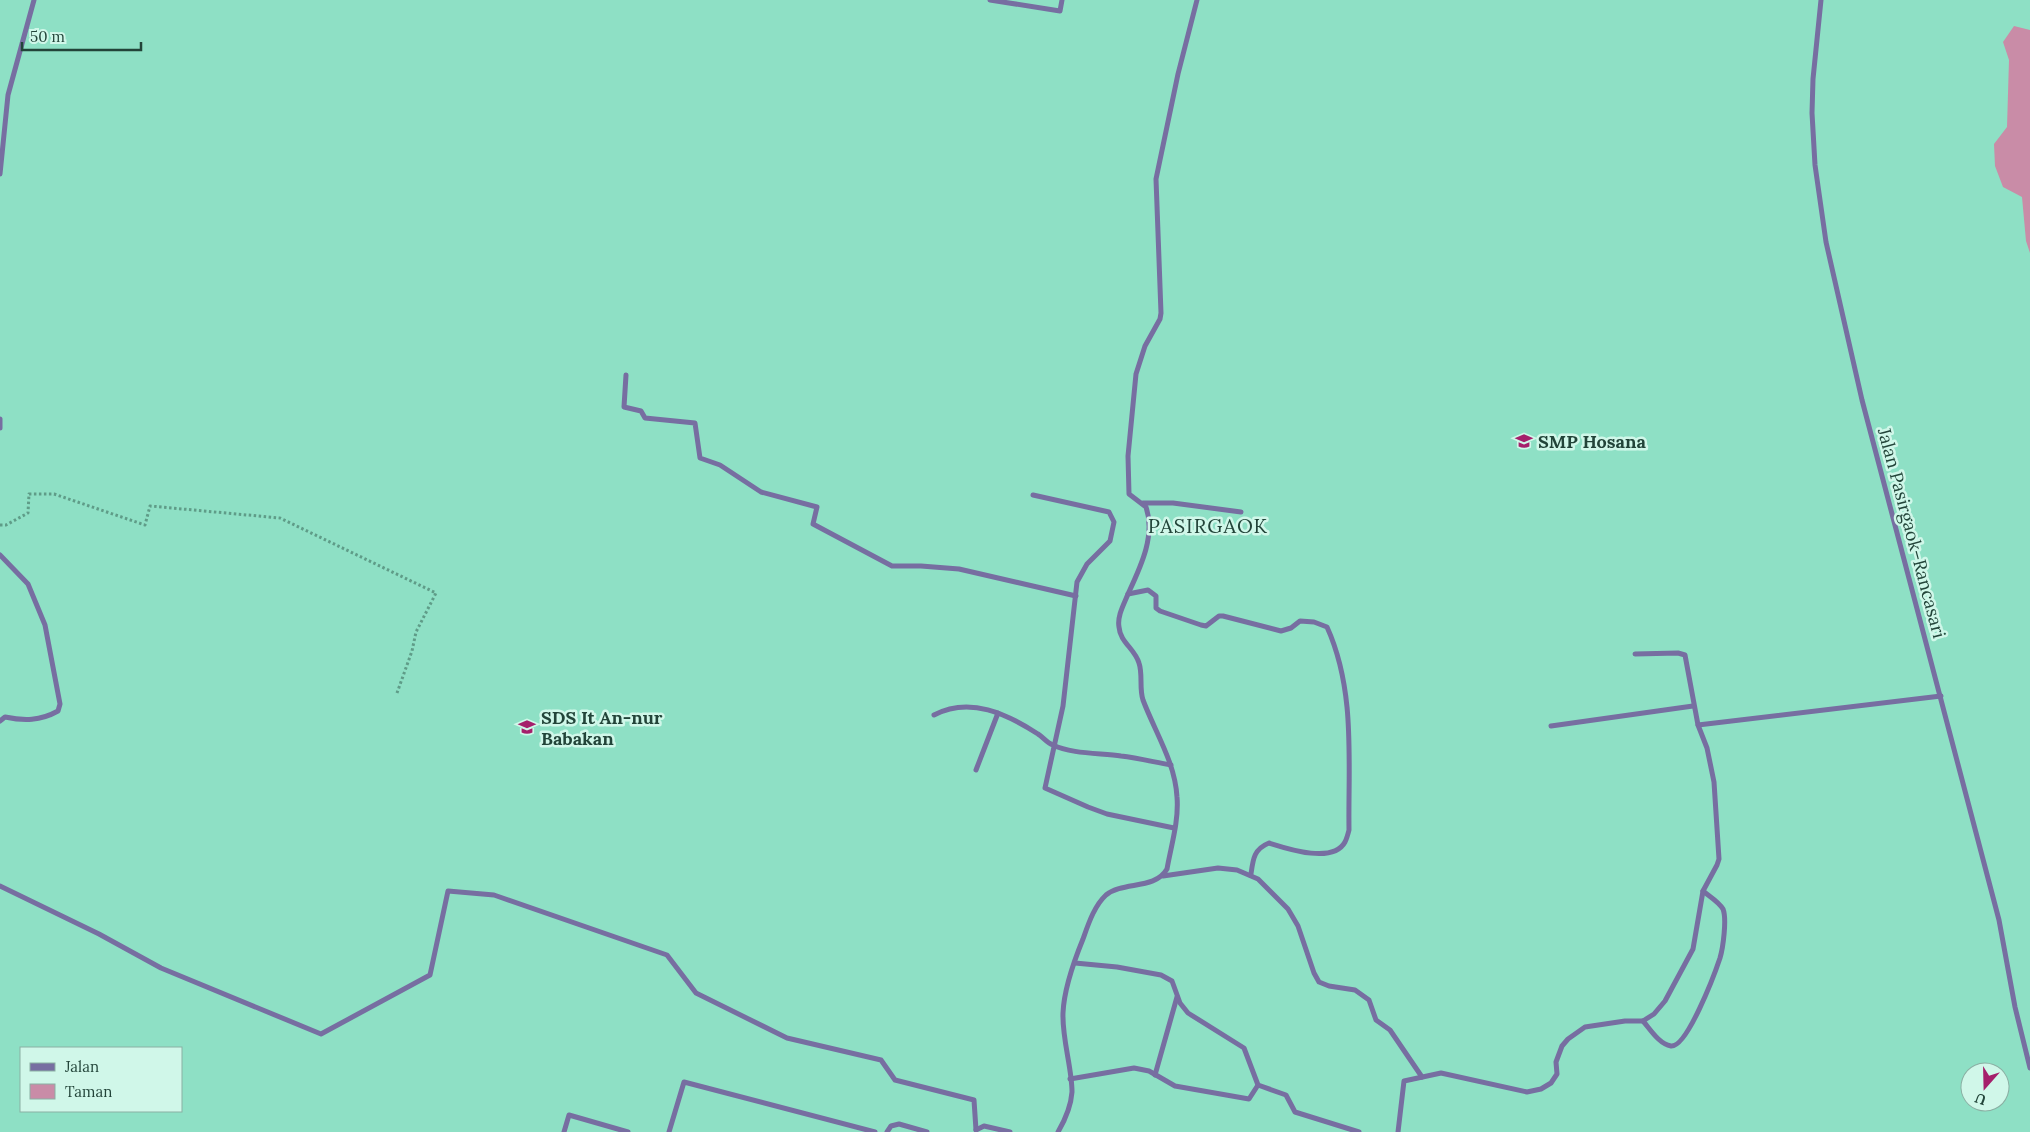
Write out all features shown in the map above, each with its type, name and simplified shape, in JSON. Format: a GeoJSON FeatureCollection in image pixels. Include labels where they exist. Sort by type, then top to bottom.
{"type":"FeatureCollection","features":[{"type":"Feature","properties":{"kind":"street"},"geometry":{"type":"LineString","coordinates":[[0,174],[8,95],[34,0]]}},
{"type":"Feature","properties":{"kind":"street"},"geometry":{"type":"LineString","coordinates":[[990,0],[1060,11],[1062,0]]}},
{"type":"Feature","properties":{"kind":"street"},"geometry":{"type":"LineString","coordinates":[[1197,0],[1178,74],[1156,178],[1162,313],[1145,346],[1137,368],[1128,456],[1129,494],[1134,499],[1143,503],[1173,503],[1241,512]]}},
{"type":"Feature","properties":{"kind":"street","name":"Jalan Pasirgaok–Rancasari"},"geometry":{"type":"LineString","coordinates":[[1821,0],[1813,79],[1812,113],[1816,164],[1826,242],[1862,400],[1999,920],[2015,1006],[2030,1068]]}},
{"type":"Feature","properties":{"kind":"street"},"geometry":{"type":"LineString","coordinates":[[626,375],[624,407],[641,411],[644,418],[694,423],[700,458],[720,465],[761,492],[817,506],[813,524],[892,566],[959,569],[1076,596]]}},
{"type":"Feature","properties":{"kind":"street"},"geometry":{"type":"LineString","coordinates":[[0,419],[0,428]]}},
{"type":"Feature","properties":{"kind":"street"},"geometry":{"type":"LineString","coordinates":[[1033,495],[1109,512],[1114,522],[1110,541],[1087,564],[1077,582],[1063,706],[1045,787],[1048,791],[1108,814],[1174,828]]}},
{"type":"Feature","properties":{"kind":"street"},"geometry":{"type":"LineString","coordinates":[[1143,503],[1149,519],[1148,540],[1119,618],[1120,633],[1138,660],[1143,700],[1170,765],[1177,795],[1167,869],[1163,876]]}},
{"type":"Feature","properties":{"kind":"street"},"geometry":{"type":"LineString","coordinates":[[0,555],[28,584],[45,625],[60,704],[58,711],[40,719],[22,720],[5,717],[0,721]]}},
{"type":"Feature","properties":{"kind":"street"},"geometry":{"type":"LineString","coordinates":[[1128,594],[1148,590],[1156,596],[1156,608],[1160,611],[1201,625],[1211,624],[1219,616],[1281,631],[1291,628],[1300,621],[1314,622],[1327,628],[1336,648],[1350,725],[1349,830],[1344,843],[1334,851],[1320,854],[1293,851],[1269,843],[1260,847],[1253,858],[1251,874]]}},
{"type":"Feature","properties":{"kind":"street"},"geometry":{"type":"LineString","coordinates":[[1398,1132],[1404,1081],[1441,1073],[1527,1092],[1541,1089],[1551,1083],[1557,1074],[1556,1062],[1562,1046],[1568,1038],[1584,1027],[1616,1022],[1642,1021],[1654,1014],[1666,1001],[1693,949],[1703,891],[1717,865],[1719,853],[1714,782],[1707,748],[1693,706],[1685,655],[1678,653],[1635,654]]}},
{"type":"Feature","properties":{"kind":"street"},"geometry":{"type":"LineString","coordinates":[[1698,725],[1941,696]]}},
{"type":"Feature","properties":{"kind":"street"},"geometry":{"type":"LineString","coordinates":[[934,715],[950,708],[970,706],[998,713],[1037,734],[1053,746],[1077,751],[1124,756],[1170,765]]}},
{"type":"Feature","properties":{"kind":"street"},"geometry":{"type":"LineString","coordinates":[[1551,726],[1693,706]]}},
{"type":"Feature","properties":{"kind":"street"},"geometry":{"type":"LineString","coordinates":[[976,770],[998,713]]}},
{"type":"Feature","properties":{"kind":"street"},"geometry":{"type":"LineString","coordinates":[[1058,1132],[1070,1104],[1072,1094],[1063,1015],[1065,995],[1082,941],[1095,911],[1106,895],[1113,891],[1140,885],[1163,876],[1218,868],[1251,874],[1288,909],[1298,926],[1318,982],[1329,986],[1355,990],[1369,1000],[1376,1020],[1390,1030],[1422,1077]]}},
{"type":"Feature","properties":{"kind":"street"},"geometry":{"type":"LineString","coordinates":[[0,886],[99,934],[161,968],[320,1034],[430,974],[448,891],[494,895],[667,954],[696,993],[787,1038],[882,1060],[896,1080],[974,1100],[975,1131],[984,1126],[1010,1132]]}},
{"type":"Feature","properties":{"kind":"street"},"geometry":{"type":"LineString","coordinates":[[1642,1021],[1661,1041],[1670,1046],[1676,1045],[1686,1036],[1697,1013],[1720,957],[1725,921],[1723,910],[1703,891]]}},
{"type":"Feature","properties":{"kind":"street"},"geometry":{"type":"LineString","coordinates":[[1075,963],[1161,974],[1172,981],[1177,997],[1188,1014],[1244,1048],[1258,1085],[1286,1095],[1295,1112],[1360,1132]]}},
{"type":"Feature","properties":{"kind":"street"},"geometry":{"type":"LineString","coordinates":[[1155,1075],[1177,997]]}},
{"type":"Feature","properties":{"kind":"street"},"geometry":{"type":"LineString","coordinates":[[1070,1079],[1134,1068],[1155,1075],[1175,1086],[1249,1099],[1258,1085]]}},
{"type":"Feature","properties":{"kind":"street"},"geometry":{"type":"LineString","coordinates":[[669,1132],[684,1082],[875,1132]]}},
{"type":"Feature","properties":{"kind":"street"},"geometry":{"type":"LineString","coordinates":[[564,1132],[569,1115],[628,1132]]}},
{"type":"Feature","properties":{"kind":"street"},"geometry":{"type":"LineString","coordinates":[[887,1132],[891,1126],[899,1124],[927,1132]]}},
{"type":"Feature","properties":{"kind":"path"},"geometry":{"type":"LineString","coordinates":[[0,524],[6,525],[28,513],[29,494],[54,494],[145,525],[150,506],[280,518],[436,593],[416,632],[412,651],[397,692]]}},
{"type":"Feature","properties":{"kind":"green space"},"geometry":{"type":"Polygon","coordinates":[[[2014,26],[2030,30],[2030,253],[2026,241],[2022,197],[2003,187],[1995,166],[1994,144],[2007,127],[2009,60],[2003,42],[2014,26]]]}},
{"type":"Feature","properties":{"kind":"place","name":"SMP Hosana"},"geometry":{"type":"Point","coordinates":[1524,441]}},
{"type":"Feature","properties":{"kind":"place","name":"SDS It An-nur Babakan"},"geometry":{"type":"Point","coordinates":[527,727]}},
{"type":"Feature","properties":{"kind":"district","name":"PASIRGAOK"},"geometry":{"type":"Point","coordinates":[1208,525]}}]}
